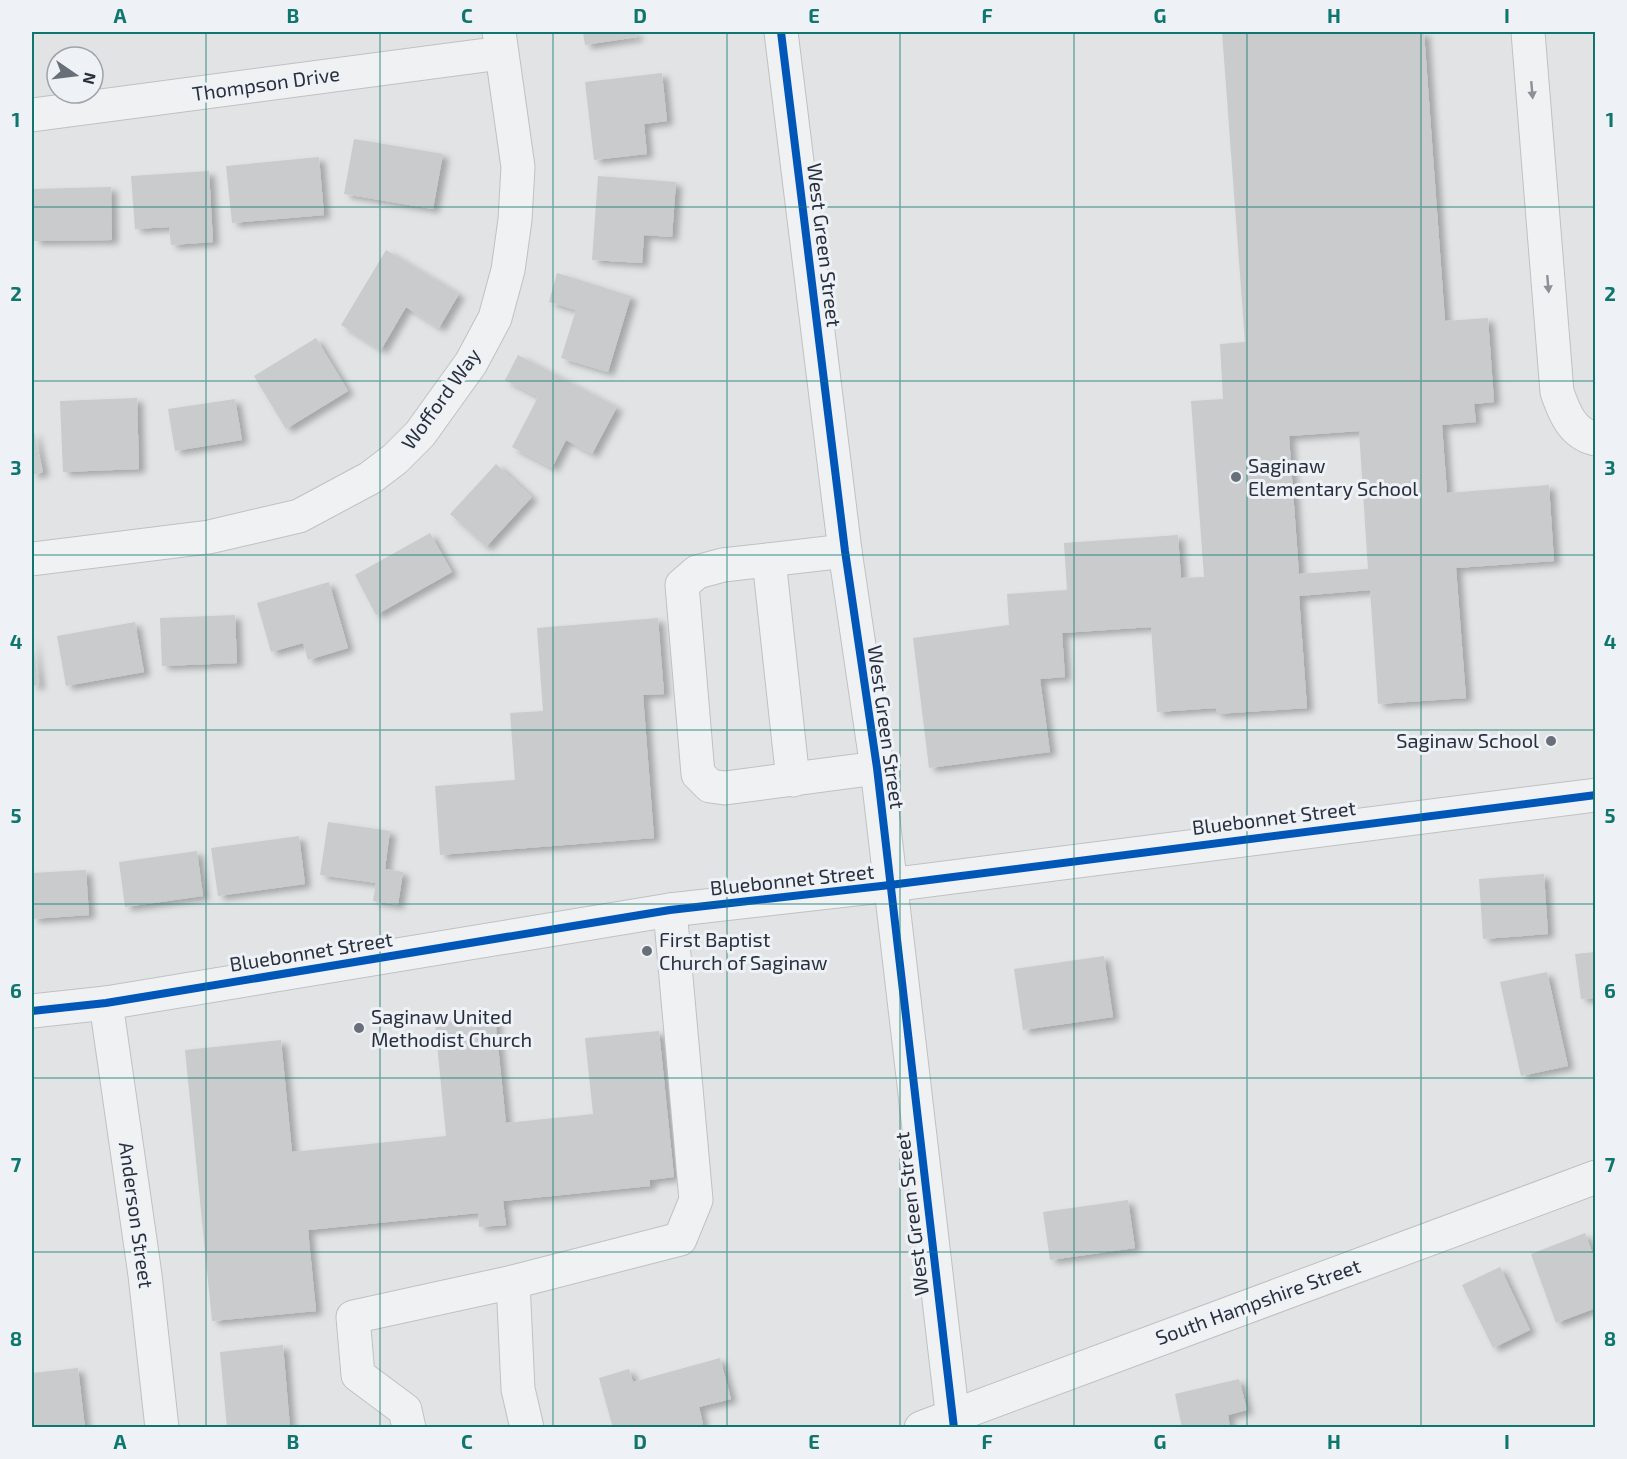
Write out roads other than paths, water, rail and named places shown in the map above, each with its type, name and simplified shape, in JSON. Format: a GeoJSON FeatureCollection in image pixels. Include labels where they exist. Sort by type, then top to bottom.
{"type":"FeatureCollection","features":[{"type":"Feature","properties":{"kind":"street","name":"West Green Street"},"geometry":{"type":"LineString","coordinates":[[781,32],[845,551],[877,768],[954,1421]]}},
{"type":"Feature","properties":{"kind":"street"},"geometry":{"type":"LineString","coordinates":[[1528,32],[1557,392],[1566,418],[1588,437],[1596,439]]}},
{"type":"Feature","properties":{"kind":"street","name":"Thompson Drive"},"geometry":{"type":"LineString","coordinates":[[32,115],[500,42]]}},
{"type":"Feature","properties":{"kind":"street","name":"Wofford Way"},"geometry":{"type":"LineString","coordinates":[[32,559],[209,537],[299,516],[370,478],[395,459],[420,434],[471,363],[495,318],[508,270],[515,220],[518,167],[500,42]]}},
{"type":"Feature","properties":{"kind":"street"},"geometry":{"type":"LineString","coordinates":[[845,551],[723,565],[697,572],[682,585],[698,774],[710,786],[725,788],[877,768]]}},
{"type":"Feature","properties":{"kind":"street"},"geometry":{"type":"LineString","coordinates":[[769,560],[793,780]]}},
{"type":"Feature","properties":{"kind":"street","name":"Bluebonnet Street"},"geometry":{"type":"LineString","coordinates":[[32,1011],[106,1003],[670,910],[890,885],[1596,795]]}},
{"type":"Feature","properties":{"kind":"street"},"geometry":{"type":"LineString","coordinates":[[409,1428],[405,1410],[358,1375],[352,1317],[513,1282],[680,1239],[696,1200],[670,910]]}},
{"type":"Feature","properties":{"kind":"street","name":"Anderson Street"},"geometry":{"type":"LineString","coordinates":[[106,1003],[145,1275],[162,1428]]}},
{"type":"Feature","properties":{"kind":"street","name":"South Hampshire Street"},"geometry":{"type":"LineString","coordinates":[[921,1428],[954,1421],[1596,1177]]}},
{"type":"Feature","properties":{"kind":"street"},"geometry":{"type":"LineString","coordinates":[[513,1282],[518,1342],[518,1389],[527,1428]]}},
{"type":"Feature","properties":{"kind":"place","name":"Saginaw Elementary School"},"geometry":{"type":"Point","coordinates":[1236,477]}},
{"type":"Feature","properties":{"kind":"place","name":"Saginaw School"},"geometry":{"type":"Point","coordinates":[1551,741]}},
{"type":"Feature","properties":{"kind":"place","name":"First Baptist Church of Saginaw"},"geometry":{"type":"Point","coordinates":[647,951]}},
{"type":"Feature","properties":{"kind":"place","name":"Saginaw United Methodist Church"},"geometry":{"type":"Point","coordinates":[359,1028]}}]}
